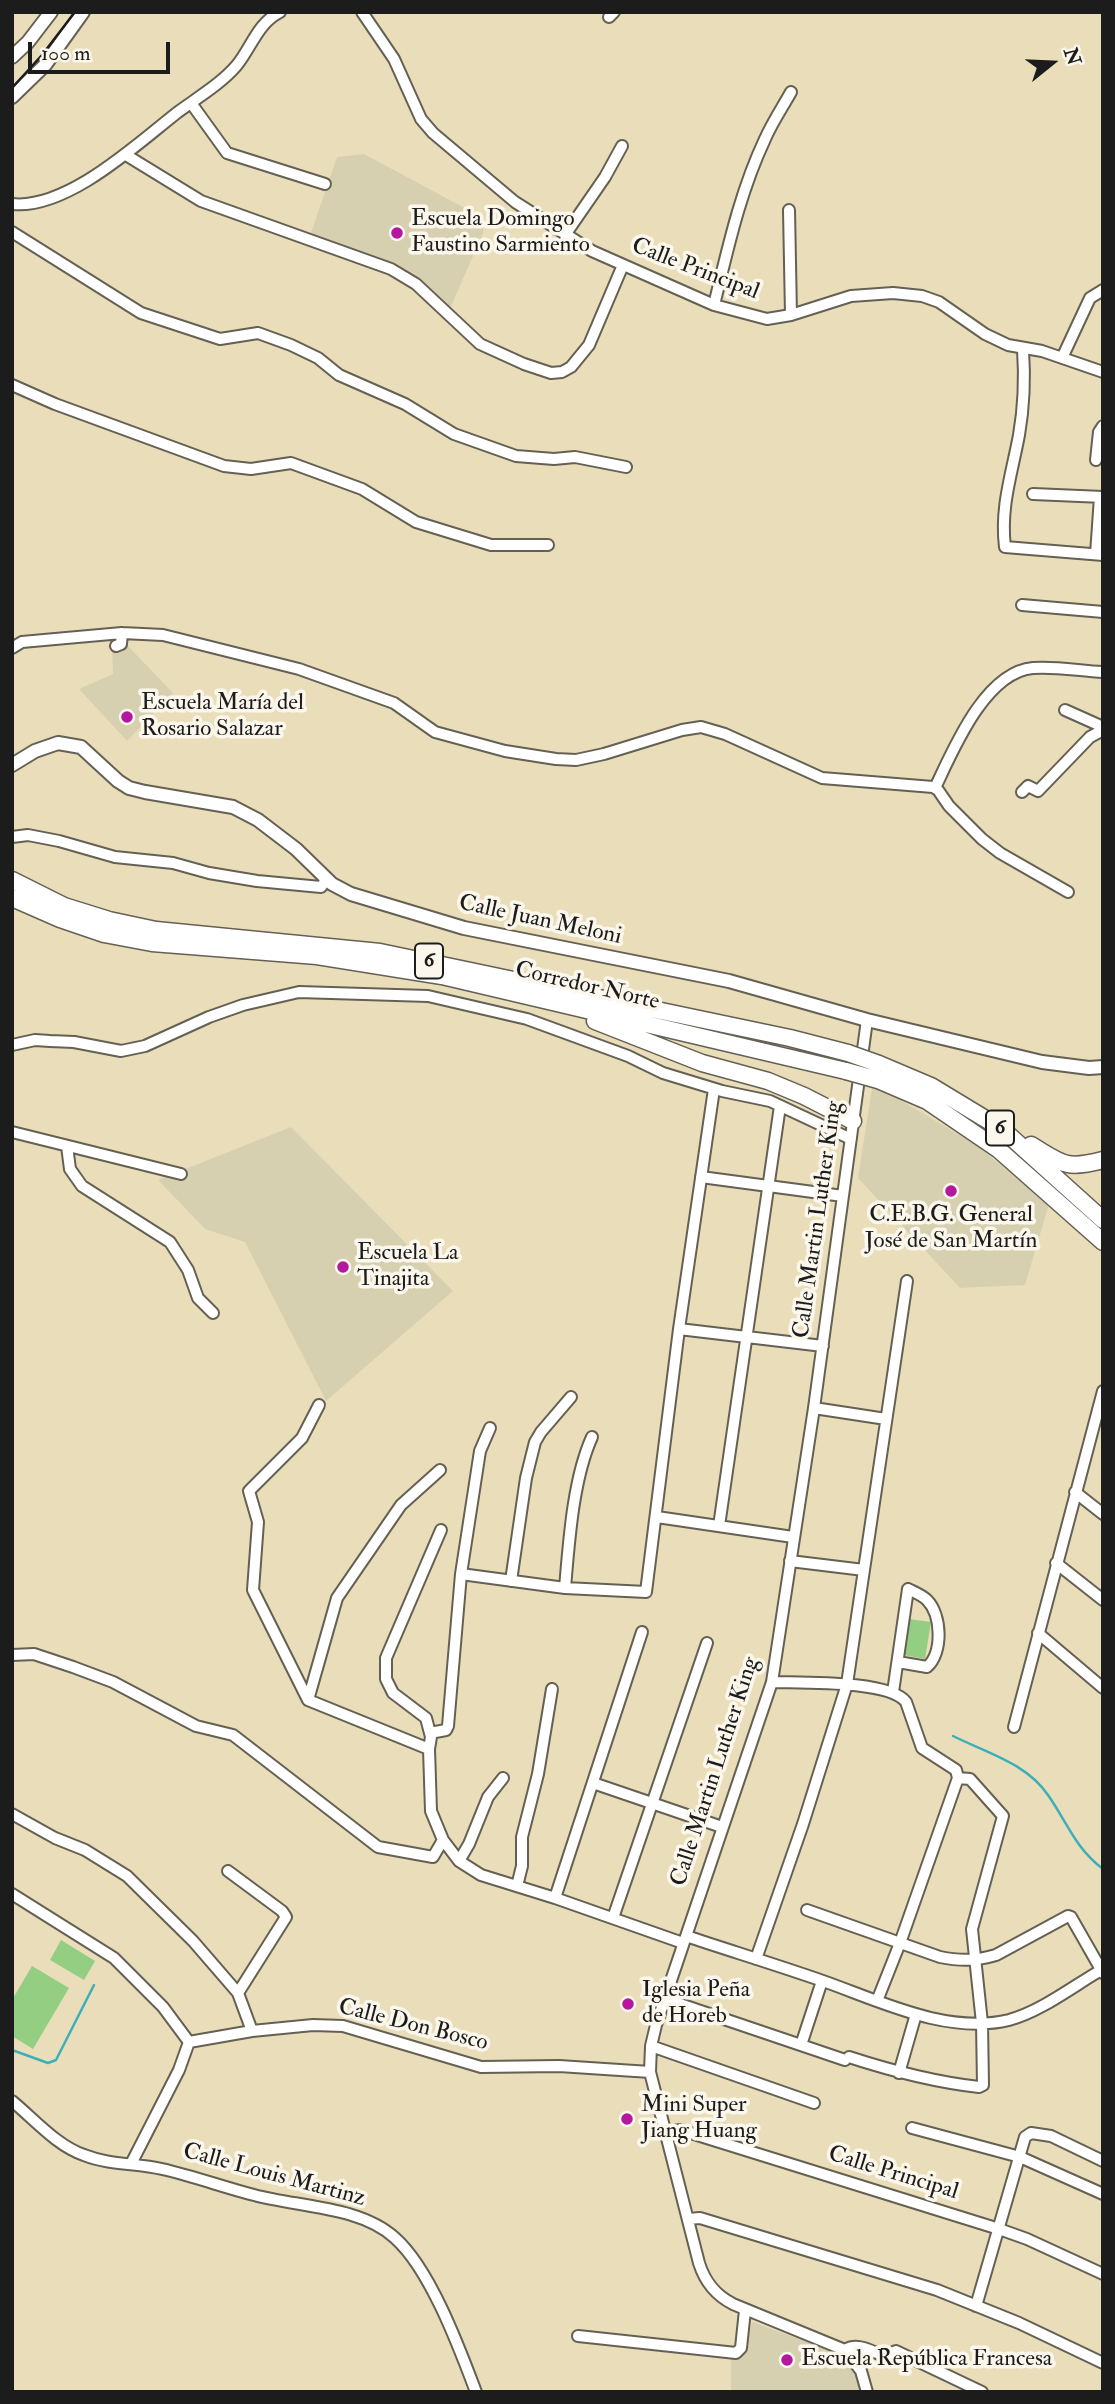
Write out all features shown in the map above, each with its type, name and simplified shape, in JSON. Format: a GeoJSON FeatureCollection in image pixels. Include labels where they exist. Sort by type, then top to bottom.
{"type":"FeatureCollection","features":[{"type":"Feature","properties":{"kind":"highway","name":"Corredor Norte"},"geometry":{"type":"LineString","coordinates":[[12,880],[64,906],[109,920],[156,930],[380,952],[790,1038],[848,1053],[927,1101],[999,1150],[1100,1228]]}},
{"type":"Feature","properties":{"kind":"highway","name":"Corredor Norte"},"geometry":{"type":"LineString","coordinates":[[12,898],[104,934],[152,943],[317,956],[442,976],[846,1071],[878,1072],[931,1086],[1002,1129],[1100,1228]]}},
{"type":"Feature","properties":{"kind":"highway"},"geometry":{"type":"LineString","coordinates":[[547,1002],[702,1063],[768,1081],[853,1121]]}},
{"type":"Feature","properties":{"kind":"highway"},"geometry":{"type":"LineString","coordinates":[[1002,1129],[1068,1166],[1081,1166],[1103,1160]]}},
{"type":"Feature","properties":{"kind":"main road"},"geometry":{"type":"LineString","coordinates":[[15,54],[51,12]]}},
{"type":"Feature","properties":{"kind":"main road"},"geometry":{"type":"LineString","coordinates":[[12,97],[45,65],[83,12]]}},
{"type":"Feature","properties":{"kind":"main road","name":"Calle Juan Meloni"},"geometry":{"type":"LineString","coordinates":[[12,765],[35,751],[58,743],[80,747],[129,788],[233,807],[258,820],[296,849],[327,879],[370,902],[464,928],[729,981],[867,1020],[1042,1062],[1089,1068],[1103,1067]]}},
{"type":"Feature","properties":{"kind":"street"},"geometry":{"type":"LineString","coordinates":[[12,204],[26,206],[73,188],[126,155],[236,66],[268,19],[280,12]]}},
{"type":"Feature","properties":{"kind":"street","name":"Calle Principal"},"geometry":{"type":"LineString","coordinates":[[362,12],[394,59],[421,119],[433,133],[514,202],[592,251],[714,305],[767,319],[791,316],[850,296],[892,293],[922,296],[939,302],[985,334],[1008,345],[1042,351],[1102,375]]}},
{"type":"Feature","properties":{"kind":"street"},"geometry":{"type":"LineString","coordinates":[[714,305],[743,193],[765,138],[791,92]]}},
{"type":"Feature","properties":{"kind":"street"},"geometry":{"type":"LineString","coordinates":[[191,103],[227,153],[325,184]]}},
{"type":"Feature","properties":{"kind":"street"},"geometry":{"type":"LineString","coordinates":[[565,235],[605,177],[622,146]]}},
{"type":"Feature","properties":{"kind":"street"},"geometry":{"type":"LineString","coordinates":[[126,155],[201,201],[391,269],[416,284],[480,344],[551,373],[572,367],[589,345],[624,265]]}},
{"type":"Feature","properties":{"kind":"street"},"geometry":{"type":"LineString","coordinates":[[789,210],[791,316]]}},
{"type":"Feature","properties":{"kind":"street"},"geometry":{"type":"LineString","coordinates":[[12,232],[141,313],[220,339],[258,333],[290,345],[318,358],[339,374],[405,404],[454,434],[516,456],[554,459],[575,457],[626,467]]}},
{"type":"Feature","properties":{"kind":"street"},"geometry":{"type":"LineString","coordinates":[[1062,358],[1090,298],[1103,290]]}},
{"type":"Feature","properties":{"kind":"street"},"geometry":{"type":"LineString","coordinates":[[1023,349],[1023,405],[1019,436],[1006,486],[1005,547],[1099,555],[1101,497],[1033,494]]}},
{"type":"Feature","properties":{"kind":"street"},"geometry":{"type":"LineString","coordinates":[[12,385],[55,404],[224,466],[251,469],[291,463],[362,489],[416,522],[491,545],[548,545]]}},
{"type":"Feature","properties":{"kind":"street"},"geometry":{"type":"LineString","coordinates":[[1096,460],[1099,432],[1103,426]]}},
{"type":"Feature","properties":{"kind":"street"},"geometry":{"type":"LineString","coordinates":[[1022,605],[1103,612]]}},
{"type":"Feature","properties":{"kind":"street"},"geometry":{"type":"LineString","coordinates":[[12,633],[17,645],[122,634],[163,635],[299,669],[394,704],[435,732],[505,751],[556,759],[576,760],[604,754],[682,730],[701,727],[725,734],[822,778],[935,788],[982,839],[1000,853],[1068,892]]}},
{"type":"Feature","properties":{"kind":"street"},"geometry":{"type":"LineString","coordinates":[[116,646],[121,644],[122,634]]}},
{"type":"Feature","properties":{"kind":"street"},"geometry":{"type":"LineString","coordinates":[[935,788],[975,709],[1002,683],[1020,671],[1033,668],[1103,672]]}},
{"type":"Feature","properties":{"kind":"street"},"geometry":{"type":"LineString","coordinates":[[1022,792],[1028,786],[1038,791],[1090,737],[1103,728],[1065,710]]}},
{"type":"Feature","properties":{"kind":"street"},"geometry":{"type":"LineString","coordinates":[[12,837],[28,835],[115,857],[173,863],[209,873],[257,881],[321,887],[327,879]]}},
{"type":"Feature","properties":{"kind":"street"},"geometry":{"type":"LineString","coordinates":[[12,1045],[35,1040],[62,1041],[121,1051],[145,1046],[243,1005],[299,992],[428,996],[527,1018],[628,1056],[663,1073],[713,1089],[762,1099],[851,1139]]}},
{"type":"Feature","properties":{"kind":"street","name":"Calle Martin Luther King"},"geometry":{"type":"LineString","coordinates":[[867,1020],[823,1346],[772,1682],[665,1999],[651,2046],[650,2072],[703,2276],[721,2298],[845,2350],[860,2346],[884,2356],[897,2351],[982,2392]]}},
{"type":"Feature","properties":{"kind":"street"},"geometry":{"type":"LineString","coordinates":[[461,1574],[565,1588],[646,1592],[713,1089]]}},
{"type":"Feature","properties":{"kind":"street"},"geometry":{"type":"LineString","coordinates":[[719,1526],[780,1106]]}},
{"type":"Feature","properties":{"kind":"street"},"geometry":{"type":"LineString","coordinates":[[12,1132],[181,1174]]}},
{"type":"Feature","properties":{"kind":"street"},"geometry":{"type":"LineString","coordinates":[[67,1146],[70,1169],[82,1186],[170,1242],[188,1270],[198,1298],[213,1313]]}},
{"type":"Feature","properties":{"kind":"street"},"geometry":{"type":"LineString","coordinates":[[701,1177],[843,1196]]}},
{"type":"Feature","properties":{"kind":"street"},"geometry":{"type":"LineString","coordinates":[[756,1959],[803,1824],[847,1684],[907,1281]]}},
{"type":"Feature","properties":{"kind":"street"},"geometry":{"type":"LineString","coordinates":[[679,1329],[823,1346]]}},
{"type":"Feature","properties":{"kind":"street"},"geometry":{"type":"LineString","coordinates":[[1013,1727],[1075,1492],[1100,1413],[1103,1391]]}},
{"type":"Feature","properties":{"kind":"street"},"geometry":{"type":"LineString","coordinates":[[511,1581],[526,1478],[535,1442],[571,1397]]}},
{"type":"Feature","properties":{"kind":"street"},"geometry":{"type":"LineString","coordinates":[[319,1405],[302,1438],[249,1491],[258,1522],[253,1590],[309,1700],[429,1749]]}},
{"type":"Feature","properties":{"kind":"street"},"geometry":{"type":"LineString","coordinates":[[814,1408],[886,1419]]}},
{"type":"Feature","properties":{"kind":"street"},"geometry":{"type":"LineString","coordinates":[[430,1733],[446,1730],[448,1726],[461,1574],[480,1451],[490,1428]]}},
{"type":"Feature","properties":{"kind":"street"},"geometry":{"type":"LineString","coordinates":[[565,1588],[569,1544],[583,1462],[593,1437]]}},
{"type":"Feature","properties":{"kind":"street"},"geometry":{"type":"LineString","coordinates":[[309,1700],[337,1598],[401,1505],[440,1470]]}},
{"type":"Feature","properties":{"kind":"street"},"geometry":{"type":"LineString","coordinates":[[1075,1492],[1103,1514]]}},
{"type":"Feature","properties":{"kind":"street"},"geometry":{"type":"LineString","coordinates":[[657,1517],[793,1537]]}},
{"type":"Feature","properties":{"kind":"street"},"geometry":{"type":"LineString","coordinates":[[441,1530],[386,1658],[386,1679],[393,1693],[426,1718],[430,1733],[431,1811],[443,1840],[459,1861],[481,1875],[613,1918],[756,1959],[916,2014],[950,2022],[1010,2020],[1034,2010],[1102,1970],[1068,1916],[996,1955],[959,1961],[940,1957],[807,1910]]}},
{"type":"Feature","properties":{"kind":"street"},"geometry":{"type":"LineString","coordinates":[[790,1561],[864,1570]]}},
{"type":"Feature","properties":{"kind":"street"},"geometry":{"type":"LineString","coordinates":[[1056,1563],[1103,1600]]}},
{"type":"Feature","properties":{"kind":"street"},"geometry":{"type":"LineString","coordinates":[[893,1692],[908,1589],[928,1600],[937,1622],[938,1639],[935,1657],[927,1667],[898,1662]]}},
{"type":"Feature","properties":{"kind":"street"},"geometry":{"type":"LineString","coordinates":[[555,1898],[642,1632]]}},
{"type":"Feature","properties":{"kind":"street"},"geometry":{"type":"LineString","coordinates":[[1038,1633],[1103,1688]]}},
{"type":"Feature","properties":{"kind":"street"},"geometry":{"type":"LineString","coordinates":[[613,1918],[707,1643]]}},
{"type":"Feature","properties":{"kind":"street"},"geometry":{"type":"LineString","coordinates":[[12,1656],[34,1654],[73,1667],[113,1682],[196,1726],[233,1735],[378,1847],[433,1857],[443,1840]]}},
{"type":"Feature","properties":{"kind":"street"},"geometry":{"type":"LineString","coordinates":[[772,1682],[847,1684],[902,1696],[922,1748],[956,1770],[958,1778],[877,2001]]}},
{"type":"Feature","properties":{"kind":"street"},"geometry":{"type":"LineString","coordinates":[[517,1886],[522,1866],[522,1837],[538,1774],[552,1689]]}},
{"type":"Feature","properties":{"kind":"street"},"geometry":{"type":"LineString","coordinates":[[459,1861],[488,1797],[503,1778]]}},
{"type":"Feature","properties":{"kind":"street"},"geometry":{"type":"LineString","coordinates":[[665,1999],[801,2045],[899,2073],[944,2083],[979,2087],[983,2085],[982,2023],[972,1929],[1003,1816],[970,1779],[958,1778]]}},
{"type":"Feature","properties":{"kind":"street"},"geometry":{"type":"LineString","coordinates":[[593,1783],[722,1827]]}},
{"type":"Feature","properties":{"kind":"street"},"geometry":{"type":"LineString","coordinates":[[12,1814],[55,1838],[85,1850],[127,1876],[193,1941],[238,1993],[252,2031]]}},
{"type":"Feature","properties":{"kind":"street"},"geometry":{"type":"LineString","coordinates":[[228,1871],[282,1911],[286,1917],[238,1993]]}},
{"type":"Feature","properties":{"kind":"street"},"geometry":{"type":"LineString","coordinates":[[12,1894],[114,1958],[163,2007],[189,2042],[179,2070],[131,2164]]}},
{"type":"Feature","properties":{"kind":"street"},"geometry":{"type":"LineString","coordinates":[[801,2045],[821,1981]]}},
{"type":"Feature","properties":{"kind":"street"},"geometry":{"type":"LineString","coordinates":[[899,2073],[916,2014]]}},
{"type":"Feature","properties":{"kind":"street","name":"Calle Don Bosco"},"geometry":{"type":"LineString","coordinates":[[189,2042],[252,2031],[343,2025],[481,2067],[559,2066],[650,2072]]}},
{"type":"Feature","properties":{"kind":"street"},"geometry":{"type":"LineString","coordinates":[[651,2046],[814,2103]]}},
{"type":"Feature","properties":{"kind":"street","name":"Calle Louis Martinz"},"geometry":{"type":"LineString","coordinates":[[12,2101],[63,2143],[82,2155],[109,2162],[162,2169],[255,2196],[344,2213],[393,2236],[412,2255],[432,2289],[476,2392]]}},
{"type":"Feature","properties":{"kind":"street"},"geometry":{"type":"LineString","coordinates":[[912,2128],[1020,2157],[1103,2194]]}},
{"type":"Feature","properties":{"kind":"street","name":"Calle Principal"},"geometry":{"type":"LineString","coordinates":[[666,2132],[681,2130],[999,2229],[1103,2274]]}},
{"type":"Feature","properties":{"kind":"street"},"geometry":{"type":"LineString","coordinates":[[976,2306],[1025,2137],[1031,2133],[1051,2136],[1103,2161]]}},
{"type":"Feature","properties":{"kind":"street"},"geometry":{"type":"LineString","coordinates":[[688,2219],[700,2218],[937,2290],[1019,2323],[1103,2363]]}},
{"type":"Feature","properties":{"kind":"street"},"geometry":{"type":"LineString","coordinates":[[578,2336],[736,2353],[741,2348],[745,2310]]}},
{"type":"Feature","properties":{"kind":"street"},"geometry":{"type":"LineString","coordinates":[[845,2350],[861,2371],[867,2392]]}},
{"type":"Feature","properties":{"kind":"shaded area","name":"Escuela Domingo Faustino Sarmiento"},"geometry":{"type":"Polygon","coordinates":[[[364,154],[483,220],[483,233],[449,311],[390,266],[311,233],[337,157],[364,154]]]}},
{"type":"Feature","properties":{"kind":"shaded area","name":"Escuela María del Rosario Salazar"},"geometry":{"type":"Polygon","coordinates":[[[127,645],[173,693],[127,741],[79,689],[113,674],[112,651],[127,645]]]}},
{"type":"Feature","properties":{"kind":"shaded area","name":"C.E.B.G. General José de San Martín"},"geometry":{"type":"Polygon","coordinates":[[[872,1088],[890,1094],[975,1144],[1049,1204],[1025,1285],[960,1288],[858,1178],[872,1088]]]}},
{"type":"Feature","properties":{"kind":"shaded area","name":"Escuela La Tinajita"},"geometry":{"type":"Polygon","coordinates":[[[291,1127],[453,1291],[326,1401],[245,1242],[205,1229],[158,1180],[291,1127]]]}},
{"type":"Feature","properties":{"kind":"shaded area","name":"Escuela República Francesa"},"geometry":{"type":"Polygon","coordinates":[[[752,2322],[834,2352],[848,2364],[856,2377],[859,2392],[731,2392],[731,2356],[745,2354],[752,2322]]]}},
{"type":"Feature","properties":{"kind":"green space"},"geometry":{"type":"Polygon","coordinates":[[[909,1619],[931,1622],[925,1659],[903,1655],[909,1619]]]}},
{"type":"Feature","properties":{"kind":"green space"},"geometry":{"type":"Polygon","coordinates":[[[61,1940],[95,1961],[84,1980],[50,1960],[61,1940]]]}},
{"type":"Feature","properties":{"kind":"green space"},"geometry":{"type":"Polygon","coordinates":[[[32,1966],[69,1988],[33,2049],[12,2036],[12,2000],[32,1966]]]}},
{"type":"Feature","properties":{"kind":"waterway"},"geometry":{"type":"LineString","coordinates":[[953,1736],[1005,1760],[1029,1775],[1048,1795],[1085,1852],[1103,1869]]}},
{"type":"Feature","properties":{"kind":"waterway"},"geometry":{"type":"LineString","coordinates":[[12,2050],[48,2063],[56,2060],[94,1985]]}},
{"type":"Feature","properties":{"kind":"railway"},"geometry":{"type":"LineString","coordinates":[[12,88],[75,12]]}},
{"type":"Feature","properties":{"kind":"place","name":"Escuela Domingo Faustino Sarmiento"},"geometry":{"type":"Point","coordinates":[397,233]}},
{"type":"Feature","properties":{"kind":"place","name":"Escuela María del Rosario Salazar"},"geometry":{"type":"Point","coordinates":[127,717]}},
{"type":"Feature","properties":{"kind":"place","name":"C.E.B.G. General José de San Martín"},"geometry":{"type":"Point","coordinates":[951,1191]}},
{"type":"Feature","properties":{"kind":"place","name":"Escuela La Tinajita"},"geometry":{"type":"Point","coordinates":[343,1267]}},
{"type":"Feature","properties":{"kind":"place","name":"Iglesia Peña de Horeb"},"geometry":{"type":"Point","coordinates":[628,2004]}},
{"type":"Feature","properties":{"kind":"place","name":"Mini Super Jiang Huang"},"geometry":{"type":"Point","coordinates":[627,2119]}},
{"type":"Feature","properties":{"kind":"place","name":"Escuela República Francesa"},"geometry":{"type":"Point","coordinates":[787,2360]}}]}
